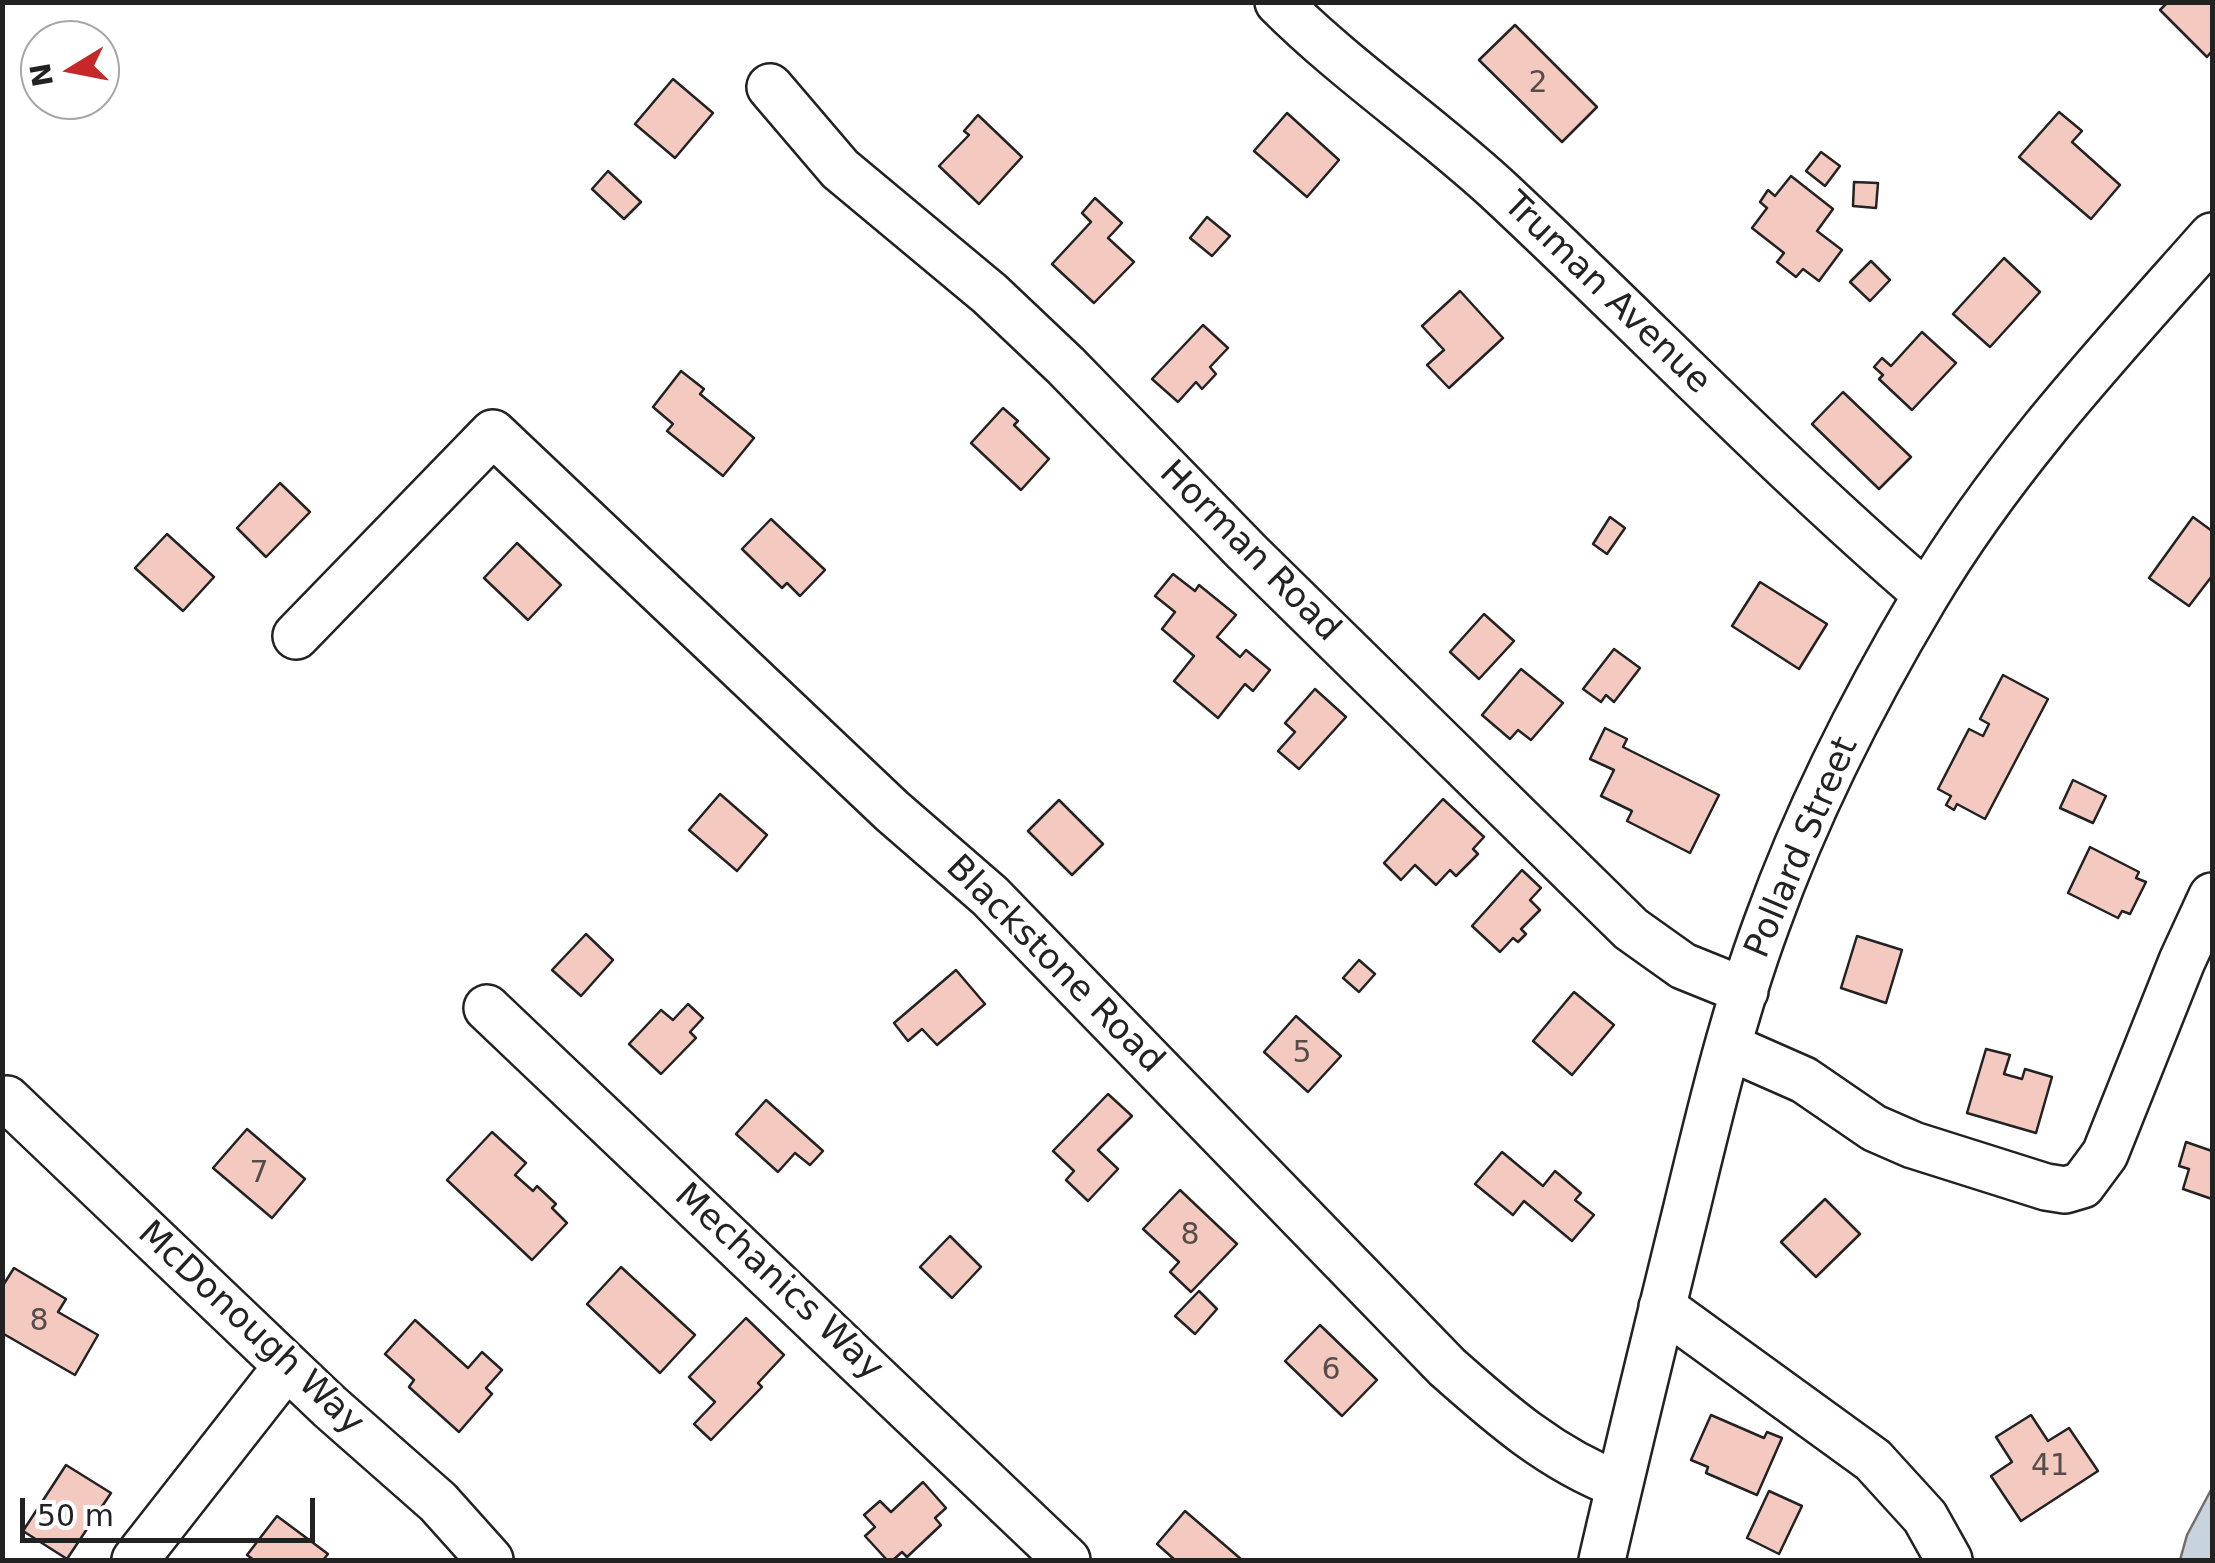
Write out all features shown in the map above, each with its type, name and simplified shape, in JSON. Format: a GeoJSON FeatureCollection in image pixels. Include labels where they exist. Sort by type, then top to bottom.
{"type":"FeatureCollection","features":[{"type":"Feature","properties":{"kind":"street","name":"Truman Avenue"},"geometry":{"type":"LineString","coordinates":[[1278,2],[1443,140],[1829,511],[1926,594]]}},
{"type":"Feature","properties":{"kind":"street","name":"Horman Road"},"geometry":{"type":"LineString","coordinates":[[770,87],[840,170],[990,294],[1066,366],[1246,551],[1631,929],[1682,966],[1745,990]]}},
{"type":"Feature","properties":{"kind":"street","name":"Pollard Street"},"geometry":{"type":"LineString","coordinates":[[1602,1560],[1729,1047],[1765,928],[1812,810],[1926,594],[1990,501],[2058,410],[2212,236]]}},
{"type":"Feature","properties":{"kind":"street","name":"Blackstone Road"},"geometry":{"type":"LineString","coordinates":[[296,636],[493,433],[892,811],[990,896],[1446,1366],[1552,1454],[1620,1485]]}},
{"type":"Feature","properties":{"kind":"street"},"geometry":{"type":"LineString","coordinates":[[1729,1047],[1804,1080],[1874,1128],[1913,1145],[2046,1187],[2064,1190],[2082,1185],[2105,1154],[2212,896]]}},
{"type":"Feature","properties":{"kind":"street","name":"Mechanics Way"},"geometry":{"type":"LineString","coordinates":[[487,1008],[1066,1560]]}},
{"type":"Feature","properties":{"kind":"street","name":"McDonough Way"},"geometry":{"type":"LineString","coordinates":[[5,1103],[438,1502],[490,1560]]}},
{"type":"Feature","properties":{"kind":"street"},"geometry":{"type":"LineString","coordinates":[[1662,1308],[1872,1460],[1925,1517],[1948,1560]]}},
{"type":"Feature","properties":{"kind":"street"},"geometry":{"type":"LineString","coordinates":[[135,1560],[287,1366]]}},
{"type":"Feature","properties":{"kind":"shaded area"},"geometry":{"type":"Polygon","coordinates":[[[2212,1488],[2212,1560],[2180,1560],[2187,1535],[2212,1488]]]}},
{"type":"Feature","properties":{"kind":"building"},"geometry":{"type":"Polygon","coordinates":[[[2168,2],[2212,2],[2212,51],[2207,57],[2160,10],[2168,2]]]}},
{"type":"Feature","properties":{"kind":"building"},"geometry":{"type":"Polygon","coordinates":[[[1515,25],[1597,107],[1562,142],[1479,60],[1515,25]]]}},
{"type":"Feature","properties":{"kind":"building"},"geometry":{"type":"Polygon","coordinates":[[[673,79],[713,113],[675,158],[635,124],[673,79]]]}},
{"type":"Feature","properties":{"kind":"building"},"geometry":{"type":"Polygon","coordinates":[[[2059,112],[2082,131],[2072,142],[2120,185],[2091,219],[2019,157],[2059,112]]]}},
{"type":"Feature","properties":{"kind":"building"},"geometry":{"type":"Polygon","coordinates":[[[1287,113],[1339,160],[1307,197],[1254,151],[1287,113]]]}},
{"type":"Feature","properties":{"kind":"building"},"geometry":{"type":"Polygon","coordinates":[[[978,115],[1022,157],[979,204],[939,166],[969,135],[964,131],[978,115]]]}},
{"type":"Feature","properties":{"kind":"building"},"geometry":{"type":"Polygon","coordinates":[[[1821,152],[1840,166],[1825,186],[1806,171],[1821,152]]]}},
{"type":"Feature","properties":{"kind":"building"},"geometry":{"type":"Polygon","coordinates":[[[608,171],[641,202],[624,219],[592,189],[608,171]]]}},
{"type":"Feature","properties":{"kind":"building"},"geometry":{"type":"Polygon","coordinates":[[[1791,176],[1833,209],[1817,231],[1842,250],[1819,281],[1803,269],[1796,277],[1777,262],[1784,253],[1752,228],[1767,208],[1760,202],[1768,190],[1775,196],[1791,176]]]}},
{"type":"Feature","properties":{"kind":"building"},"geometry":{"type":"Polygon","coordinates":[[[1854,182],[1878,183],[1876,208],[1853,206],[1854,182]]]}},
{"type":"Feature","properties":{"kind":"building"},"geometry":{"type":"Polygon","coordinates":[[[1095,198],[1122,223],[1108,238],[1134,262],[1094,303],[1052,264],[1091,222],[1082,213],[1095,198]]]}},
{"type":"Feature","properties":{"kind":"building"},"geometry":{"type":"Polygon","coordinates":[[[1207,217],[1230,236],[1212,256],[1190,238],[1207,217]]]}},
{"type":"Feature","properties":{"kind":"building"},"geometry":{"type":"Polygon","coordinates":[[[2004,258],[2040,292],[1990,347],[1953,314],[2004,258]]]}},
{"type":"Feature","properties":{"kind":"building"},"geometry":{"type":"Polygon","coordinates":[[[1871,261],[1890,280],[1870,301],[1850,282],[1871,261]]]}},
{"type":"Feature","properties":{"kind":"building"},"geometry":{"type":"Polygon","coordinates":[[[1460,291],[1503,338],[1449,388],[1427,365],[1444,350],[1422,326],[1460,291]]]}},
{"type":"Feature","properties":{"kind":"building"},"geometry":{"type":"Polygon","coordinates":[[[1203,325],[1228,348],[1210,367],[1216,374],[1202,389],[1196,382],[1178,402],[1152,379],[1203,325]]]}},
{"type":"Feature","properties":{"kind":"building"},"geometry":{"type":"Polygon","coordinates":[[[1922,332],[1956,363],[1912,410],[1879,379],[1883,375],[1874,367],[1882,358],[1891,366],[1922,332]]]}},
{"type":"Feature","properties":{"kind":"building"},"geometry":{"type":"Polygon","coordinates":[[[681,371],[704,389],[700,394],[754,438],[723,476],[667,431],[673,424],[653,407],[681,371]]]}},
{"type":"Feature","properties":{"kind":"building"},"geometry":{"type":"Polygon","coordinates":[[[1843,392],[1911,457],[1879,489],[1812,424],[1843,392]]]}},
{"type":"Feature","properties":{"kind":"building"},"geometry":{"type":"Polygon","coordinates":[[[1003,408],[1018,421],[1014,425],[1049,459],[1021,490],[971,443],[1003,408]]]}},
{"type":"Feature","properties":{"kind":"building"},"geometry":{"type":"Polygon","coordinates":[[[280,483],[310,512],[266,557],[237,528],[280,483]]]}},
{"type":"Feature","properties":{"kind":"building"},"geometry":{"type":"Polygon","coordinates":[[[1610,517],[1625,528],[1607,554],[1593,544],[1610,517]]]}},
{"type":"Feature","properties":{"kind":"building"},"geometry":{"type":"Polygon","coordinates":[[[2193,517],[2212,531],[2212,576],[2189,606],[2149,578],[2193,517]]]}},
{"type":"Feature","properties":{"kind":"building"},"geometry":{"type":"Polygon","coordinates":[[[771,519],[825,570],[800,596],[787,583],[782,588],[742,549],[771,519]]]}},
{"type":"Feature","properties":{"kind":"building"},"geometry":{"type":"Polygon","coordinates":[[[167,534],[214,577],[183,611],[135,568],[167,534]]]}},
{"type":"Feature","properties":{"kind":"building"},"geometry":{"type":"Polygon","coordinates":[[[517,543],[561,585],[528,620],[484,578],[517,543]]]}},
{"type":"Feature","properties":{"kind":"building"},"geometry":{"type":"Polygon","coordinates":[[[1173,574],[1195,591],[1199,585],[1236,615],[1217,637],[1240,657],[1246,650],[1270,670],[1253,691],[1245,684],[1218,718],[1174,681],[1194,656],[1162,629],[1175,612],[1155,596],[1173,574]]]}},
{"type":"Feature","properties":{"kind":"building"},"geometry":{"type":"Polygon","coordinates":[[[1760,582],[1827,624],[1799,669],[1732,626],[1760,582]]]}},
{"type":"Feature","properties":{"kind":"building"},"geometry":{"type":"Polygon","coordinates":[[[1484,614],[1514,641],[1479,679],[1450,652],[1484,614]]]}},
{"type":"Feature","properties":{"kind":"building"},"geometry":{"type":"Polygon","coordinates":[[[1614,649],[1640,668],[1614,702],[1606,695],[1601,702],[1583,689],[1614,649]]]}},
{"type":"Feature","properties":{"kind":"building"},"geometry":{"type":"Polygon","coordinates":[[[1521,669],[1563,703],[1531,740],[1518,730],[1510,739],[1482,715],[1521,669]]]}},
{"type":"Feature","properties":{"kind":"building"},"geometry":{"type":"Polygon","coordinates":[[[2003,675],[2048,699],[1985,819],[1957,804],[1954,810],[1946,805],[1951,796],[1938,789],[1969,729],[1983,736],[1989,724],[1980,719],[2003,675]]]}},
{"type":"Feature","properties":{"kind":"building"},"geometry":{"type":"Polygon","coordinates":[[[1315,689],[1346,717],[1299,769],[1278,751],[1295,732],[1285,723],[1315,689]]]}},
{"type":"Feature","properties":{"kind":"building"},"geometry":{"type":"Polygon","coordinates":[[[1605,728],[1627,739],[1623,747],[1719,795],[1690,853],[1627,821],[1632,811],[1601,796],[1614,770],[1590,759],[1605,728]]]}},
{"type":"Feature","properties":{"kind":"building"},"geometry":{"type":"Polygon","coordinates":[[[2073,780],[2106,796],[2093,823],[2060,808],[2073,780]]]}},
{"type":"Feature","properties":{"kind":"building"},"geometry":{"type":"Polygon","coordinates":[[[720,794],[767,835],[737,871],[689,830],[720,794]]]}},
{"type":"Feature","properties":{"kind":"building"},"geometry":{"type":"Polygon","coordinates":[[[1443,799],[1484,837],[1473,849],[1478,854],[1456,876],[1450,870],[1436,885],[1415,865],[1401,880],[1384,863],[1443,799]]]}},
{"type":"Feature","properties":{"kind":"building"},"geometry":{"type":"Polygon","coordinates":[[[1059,800],[1103,844],[1072,875],[1028,831],[1059,800]]]}},
{"type":"Feature","properties":{"kind":"building"},"geometry":{"type":"Polygon","coordinates":[[[2090,847],[2139,872],[2136,878],[2146,882],[2130,914],[2122,911],[2118,918],[2068,893],[2090,847]]]}},
{"type":"Feature","properties":{"kind":"building"},"geometry":{"type":"Polygon","coordinates":[[[1522,870],[1541,888],[1530,900],[1540,910],[1521,929],[1526,934],[1518,942],[1513,938],[1500,952],[1472,926],[1522,870]]]}},
{"type":"Feature","properties":{"kind":"building"},"geometry":{"type":"Polygon","coordinates":[[[586,934],[613,960],[581,996],[552,970],[586,934]]]}},
{"type":"Feature","properties":{"kind":"building"},"geometry":{"type":"Polygon","coordinates":[[[1857,936],[1902,950],[1886,1003],[1841,988],[1857,936]]]}},
{"type":"Feature","properties":{"kind":"building"},"geometry":{"type":"Polygon","coordinates":[[[1359,960],[1375,974],[1359,992],[1343,978],[1359,960]]]}},
{"type":"Feature","properties":{"kind":"building"},"geometry":{"type":"Polygon","coordinates":[[[956,970],[985,1004],[937,1045],[922,1029],[908,1041],[894,1023],[956,970]]]}},
{"type":"Feature","properties":{"kind":"building"},"geometry":{"type":"Polygon","coordinates":[[[1574,992],[1614,1025],[1572,1075],[1533,1041],[1574,992]]]}},
{"type":"Feature","properties":{"kind":"building"},"geometry":{"type":"Polygon","coordinates":[[[688,1004],[703,1018],[690,1032],[696,1038],[661,1074],[629,1044],[661,1010],[673,1020],[688,1004]]]}},
{"type":"Feature","properties":{"kind":"building"},"geometry":{"type":"Polygon","coordinates":[[[1296,1016],[1341,1056],[1308,1092],[1264,1052],[1296,1016]]]}},
{"type":"Feature","properties":{"kind":"building"},"geometry":{"type":"Polygon","coordinates":[[[1986,1049],[2010,1055],[2004,1074],[2022,1079],[2025,1069],[2052,1077],[2036,1133],[1967,1113],[1986,1049]]]}},
{"type":"Feature","properties":{"kind":"building"},"geometry":{"type":"Polygon","coordinates":[[[1108,1094],[1132,1116],[1098,1150],[1118,1169],[1088,1201],[1066,1180],[1074,1171],[1053,1151],[1108,1094]]]}},
{"type":"Feature","properties":{"kind":"building"},"geometry":{"type":"Polygon","coordinates":[[[766,1100],[823,1151],[810,1165],[795,1153],[778,1172],[736,1134],[766,1100]]]}},
{"type":"Feature","properties":{"kind":"building"},"geometry":{"type":"Polygon","coordinates":[[[247,1129],[305,1179],[272,1218],[213,1168],[247,1129]]]}},
{"type":"Feature","properties":{"kind":"building"},"geometry":{"type":"Polygon","coordinates":[[[492,1132],[526,1163],[515,1175],[533,1191],[537,1186],[556,1204],[552,1208],[567,1223],[532,1260],[447,1180],[492,1132]]]}},
{"type":"Feature","properties":{"kind":"building"},"geometry":{"type":"Polygon","coordinates":[[[2186,1142],[2212,1151],[2212,1199],[2183,1189],[2189,1169],[2179,1166],[2186,1142]]]}},
{"type":"Feature","properties":{"kind":"building"},"geometry":{"type":"Polygon","coordinates":[[[1502,1152],[1543,1186],[1555,1171],[1581,1193],[1575,1200],[1594,1215],[1572,1241],[1524,1201],[1513,1215],[1475,1184],[1502,1152]]]}},
{"type":"Feature","properties":{"kind":"building"},"geometry":{"type":"Polygon","coordinates":[[[1180,1190],[1237,1244],[1191,1292],[1170,1272],[1179,1262],[1143,1229],[1180,1190]]]}},
{"type":"Feature","properties":{"kind":"building"},"geometry":{"type":"Polygon","coordinates":[[[1825,1199],[1860,1234],[1816,1277],[1781,1242],[1825,1199]]]}},
{"type":"Feature","properties":{"kind":"building"},"geometry":{"type":"Polygon","coordinates":[[[950,1236],[981,1267],[952,1298],[920,1267],[950,1236]]]}},
{"type":"Feature","properties":{"kind":"building"},"geometry":{"type":"Polygon","coordinates":[[[621,1267],[695,1335],[660,1373],[587,1304],[621,1267]]]}},
{"type":"Feature","properties":{"kind":"building"},"geometry":{"type":"Polygon","coordinates":[[[14,1268],[66,1299],[58,1312],[98,1335],[75,1375],[2,1333],[2,1287],[14,1268]]]}},
{"type":"Feature","properties":{"kind":"building"},"geometry":{"type":"Polygon","coordinates":[[[1199,1291],[1217,1309],[1195,1334],[1175,1316],[1199,1291]]]}},
{"type":"Feature","properties":{"kind":"building"},"geometry":{"type":"Polygon","coordinates":[[[746,1318],[784,1355],[758,1383],[762,1387],[711,1440],[694,1424],[715,1402],[689,1377],[746,1318]]]}},
{"type":"Feature","properties":{"kind":"building"},"geometry":{"type":"Polygon","coordinates":[[[415,1320],[468,1368],[482,1352],[502,1370],[486,1388],[492,1394],[459,1432],[409,1387],[414,1380],[385,1354],[415,1320]]]}},
{"type":"Feature","properties":{"kind":"building"},"geometry":{"type":"Polygon","coordinates":[[[1320,1325],[1377,1380],[1342,1416],[1285,1361],[1320,1325]]]}},
{"type":"Feature","properties":{"kind":"building"},"geometry":{"type":"Polygon","coordinates":[[[1711,1415],[1764,1438],[1767,1432],[1782,1438],[1757,1495],[1706,1473],[1708,1467],[1691,1460],[1711,1415]]]}},
{"type":"Feature","properties":{"kind":"building"},"geometry":{"type":"Polygon","coordinates":[[[2031,1415],[2048,1441],[2069,1428],[2098,1471],[2021,1521],[1991,1476],[2012,1462],[1996,1437],[2031,1415]]]}},
{"type":"Feature","properties":{"kind":"building"},"geometry":{"type":"Polygon","coordinates":[[[66,1465],[111,1493],[67,1559],[23,1531],[66,1465]]]}},
{"type":"Feature","properties":{"kind":"building"},"geometry":{"type":"Polygon","coordinates":[[[923,1482],[946,1508],[935,1518],[941,1525],[907,1557],[902,1552],[887,1560],[865,1536],[875,1527],[864,1515],[880,1501],[891,1512],[923,1482]]]}},
{"type":"Feature","properties":{"kind":"building"},"geometry":{"type":"Polygon","coordinates":[[[1769,1491],[1802,1506],[1779,1554],[1747,1538],[1769,1491]]]}},
{"type":"Feature","properties":{"kind":"building"},"geometry":{"type":"Polygon","coordinates":[[[1185,1511],[1242,1560],[1175,1560],[1157,1544],[1185,1511]]]}},
{"type":"Feature","properties":{"kind":"building"},"geometry":{"type":"Polygon","coordinates":[[[277,1516],[328,1554],[323,1560],[254,1560],[247,1555],[277,1516]]]}}]}
